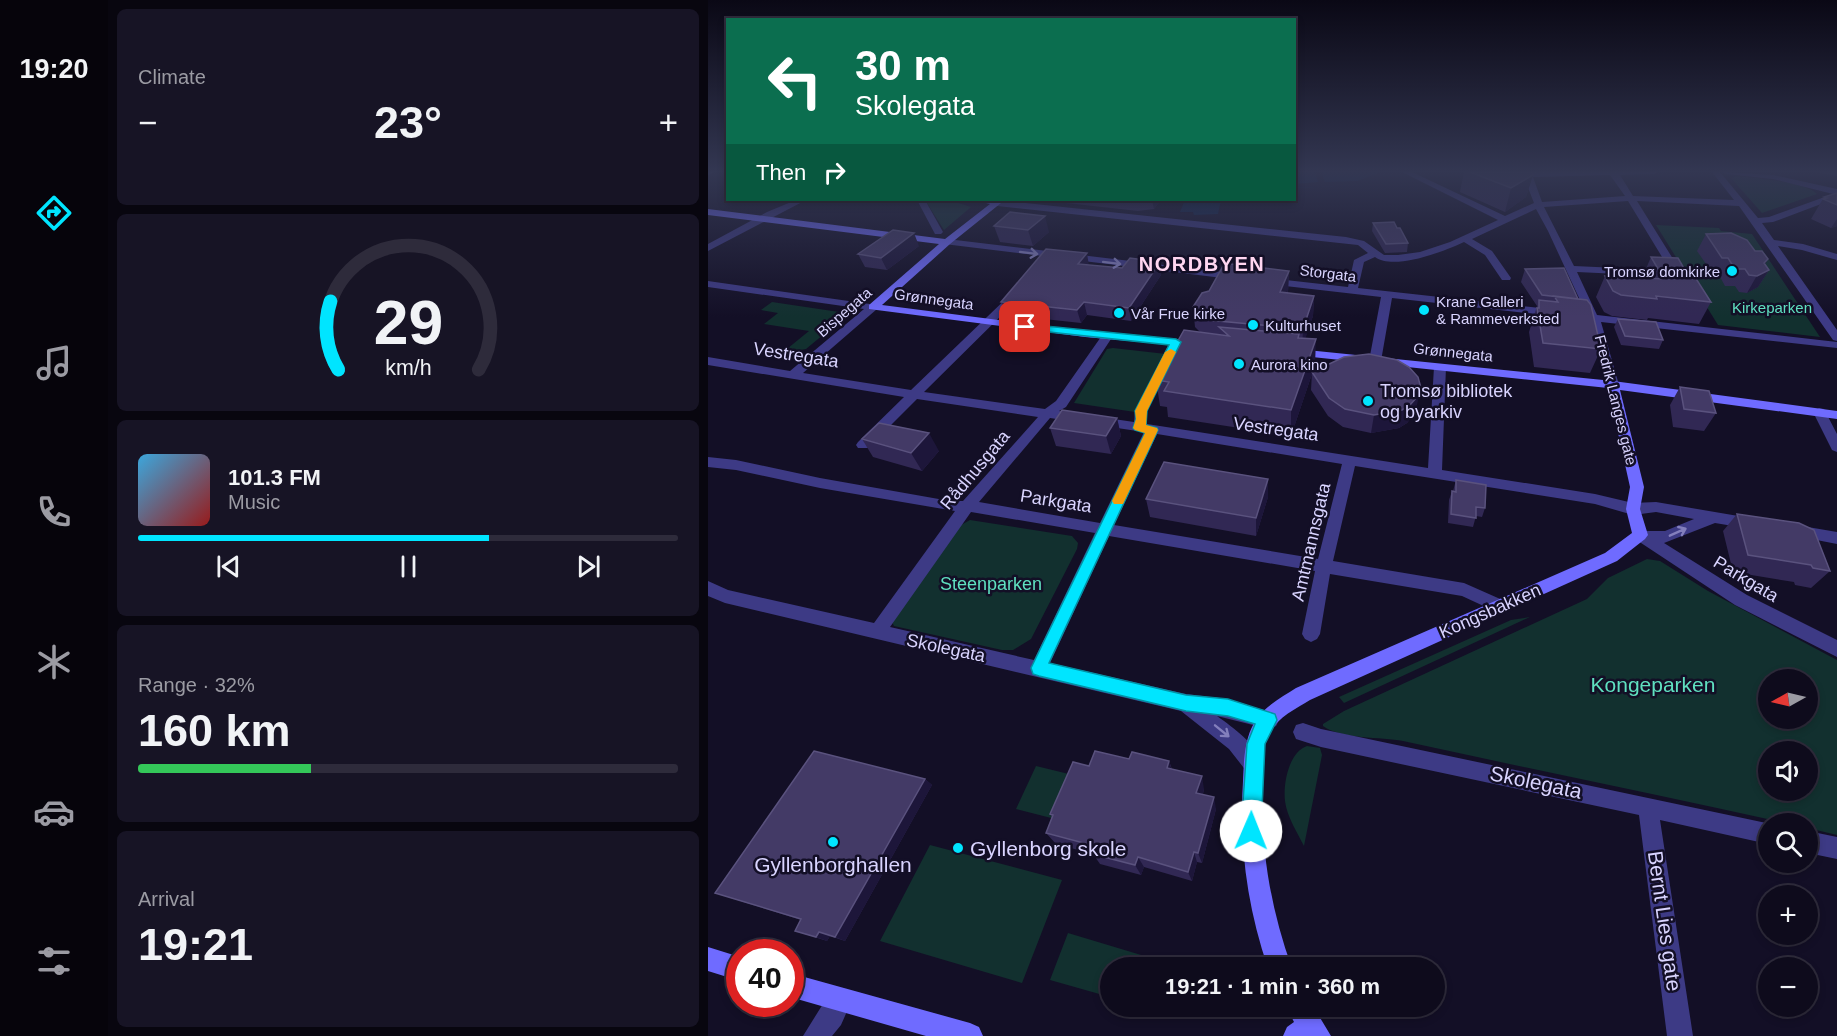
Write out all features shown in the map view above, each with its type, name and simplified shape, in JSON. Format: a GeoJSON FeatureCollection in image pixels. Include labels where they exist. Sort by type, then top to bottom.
{"type":"FeatureCollection","features":[{"type":"Feature","properties":{"kind":"street"},"geometry":{"type":"LineString","coordinates":[[708,248],[758,220]]}},
{"type":"Feature","properties":{"kind":"street"},"geometry":{"type":"LineString","coordinates":[[771,220],[1250,279]]}},
{"type":"Feature","properties":{"kind":"street"},"geometry":{"type":"LineString","coordinates":[[932,220],[938,232]]}},
{"type":"Feature","properties":{"kind":"street","name":"Bispegata"},"geometry":{"type":"LineString","coordinates":[[794,374],[975,220]]}},
{"type":"Feature","properties":{"kind":"street"},"geometry":{"type":"LineString","coordinates":[[1163,220],[1346,240],[1366,245],[1374,254],[1391,259],[1414,256],[1465,239],[1500,224],[1503,220]]}},
{"type":"Feature","properties":{"kind":"street","name":"Fredrik Langes gate"},"geometry":{"type":"LineString","coordinates":[[1545,220],[1600,335],[1637,487],[1633,509],[1640,535]]}},
{"type":"Feature","properties":{"kind":"street"},"geometry":{"type":"LineString","coordinates":[[1645,220],[1686,287]]}},
{"type":"Feature","properties":{"kind":"street"},"geometry":{"type":"LineString","coordinates":[[1765,220],[1756,221],[1837,338]]}},
{"type":"Feature","properties":{"kind":"street"},"geometry":{"type":"LineString","coordinates":[[1465,239],[1489,253],[1506,278]]}},
{"type":"Feature","properties":{"kind":"street"},"geometry":{"type":"LineString","coordinates":[[1770,242],[1803,247],[1837,257]]}},
{"type":"Feature","properties":{"kind":"street"},"geometry":{"type":"LineString","coordinates":[[1352,291],[1359,260],[1374,254]]}},
{"type":"Feature","properties":{"kind":"street"},"geometry":{"type":"LineString","coordinates":[[1570,269],[1677,273]]}},
{"type":"Feature","properties":{"kind":"street","name":"Storgata"},"geometry":{"type":"LineString","coordinates":[[1262,280],[1594,320],[1837,345]]}},
{"type":"Feature","properties":{"kind":"street","name":"Grønnegata"},"geometry":{"type":"LineString","coordinates":[[708,284],[986,322],[1213,346]]}},
{"type":"Feature","properties":{"kind":"street"},"geometry":{"type":"LineString","coordinates":[[863,446],[1017,293]]}},
{"type":"Feature","properties":{"kind":"street"},"geometry":{"type":"LineString","coordinates":[[1376,361],[1387,295]]}},
{"type":"Feature","properties":{"kind":"street"},"geometry":{"type":"LineString","coordinates":[[1703,315],[1712,332]]}},
{"type":"Feature","properties":{"kind":"street","name":"Rådhusgata"},"geometry":{"type":"LineString","coordinates":[[877,632],[967,506],[1048,413],[1061,404],[1107,336]]}},
{"type":"Feature","properties":{"kind":"street"},"geometry":{"type":"LineString","coordinates":[[1039,668],[1105,528],[1146,429],[1141,411],[1176,342]]}},
{"type":"Feature","properties":{"kind":"street","name":"Grønnegata"},"geometry":{"type":"LineString","coordinates":[[1281,352],[1613,385],[1837,415]]}},
{"type":"Feature","properties":{"kind":"street","name":"Vestregata"},"geometry":{"type":"LineString","coordinates":[[708,361],[916,395],[1048,413],[1595,498],[1633,509],[1656,507],[1762,525]]}},
{"type":"Feature","properties":{"kind":"street"},"geometry":{"type":"LineString","coordinates":[[1435,474],[1440,367]]}},
{"type":"Feature","properties":{"kind":"street"},"geometry":{"type":"LineString","coordinates":[[1819,412],[1837,447]]}},
{"type":"Feature","properties":{"kind":"street","name":"Amtmannsgata"},"geometry":{"type":"LineString","coordinates":[[1311,634],[1324,565],[1350,460]]}},
{"type":"Feature","properties":{"kind":"street","name":"Parkgata"},"geometry":{"type":"LineString","coordinates":[[708,462],[736,465],[939,505],[967,506],[1105,528],[1464,590],[1501,607]]}},
{"type":"Feature","properties":{"kind":"street"},"geometry":{"type":"LineString","coordinates":[[1640,535],[1666,537],[1714,517]]}},
{"type":"Feature","properties":{"kind":"street"},"geometry":{"type":"LineString","coordinates":[[1782,528],[1837,538]]}},
{"type":"Feature","properties":{"kind":"street","name":"Parkgata"},"geometry":{"type":"LineString","coordinates":[[1640,535],[1740,600],[1837,649]]}},
{"type":"Feature","properties":{"kind":"street","name":"Kongsbakken"},"geometry":{"type":"LineString","coordinates":[[1269,720],[1303,694],[1611,557],[1640,535]]}},
{"type":"Feature","properties":{"kind":"street","name":"Skolegata"},"geometry":{"type":"LineString","coordinates":[[708,588],[725,597],[1186,703],[1228,708],[1269,720]]}},
{"type":"Feature","properties":{"kind":"street","name":"Skolegata"},"geometry":{"type":"LineString","coordinates":[[1186,703],[1236,742],[1254,765]]}},
{"type":"Feature","properties":{"kind":"street"},"geometry":{"type":"LineString","coordinates":[[1269,720],[1262,729],[1256,744],[1251,831],[1259,896],[1277,957]]}},
{"type":"Feature","properties":{"kind":"street","name":"Skolegata"},"geometry":{"type":"LineString","coordinates":[[1303,732],[1351,745],[1758,831]]}},
{"type":"Feature","properties":{"kind":"street","name":"Bernt Lies gate"},"geometry":{"type":"LineString","coordinates":[[1648,807],[1680,1036]]}},
{"type":"Feature","properties":{"kind":"street"},"geometry":{"type":"LineString","coordinates":[[1818,844],[1837,848]]}},
{"type":"Feature","properties":{"kind":"street"},"geometry":{"type":"LineString","coordinates":[[708,959],[726,965]]}},
{"type":"Feature","properties":{"kind":"street"},"geometry":{"type":"LineString","coordinates":[[804,989],[970,1036]]}},
{"type":"Feature","properties":{"kind":"street"},"geometry":{"type":"LineString","coordinates":[[816,1036],[832,1016],[840,1000]]}},
{"type":"Feature","properties":{"kind":"green space"},"geometry":{"type":"Polygon","coordinates":[[[938,220],[955,220],[944,230],[938,220]]]}},
{"type":"Feature","properties":{"kind":"green space","name":"Kirkeparken"},"geometry":{"type":"Polygon","coordinates":[[[1656,225],[1719,228],[1721,231],[1752,234],[1820,337],[1718,325],[1656,225]]]}},
{"type":"Feature","properties":{"kind":"green space"},"geometry":{"type":"Polygon","coordinates":[[[772,302],[847,315],[806,349],[782,353],[809,331],[764,324],[778,313],[761,310],[772,302]]]}},
{"type":"Feature","properties":{"kind":"green space"},"geometry":{"type":"Polygon","coordinates":[[[1107,349],[1166,354],[1135,412],[1074,403],[1107,349]]]}},
{"type":"Feature","properties":{"kind":"green space","name":"Steenparken"},"geometry":{"type":"Polygon","coordinates":[[[970,520],[1072,536],[1078,543],[1031,639],[1013,650],[1002,650],[894,626],[892,622],[961,525],[970,520]]]}},
{"type":"Feature","properties":{"kind":"green space","name":"Kongeparken"},"geometry":{"type":"Polygon","coordinates":[[[1647,559],[1660,561],[1708,591],[1837,660],[1837,835],[1818,830],[1818,813],[1758,813],[1758,817],[1403,741],[1340,733],[1323,726],[1344,711],[1587,599],[1608,578],[1647,559]]]}},
{"type":"Feature","properties":{"kind":"green space"},"geometry":{"type":"Polygon","coordinates":[[[1530,617],[1344,703],[1339,697],[1511,620],[1530,617]]]}},
{"type":"Feature","properties":{"kind":"green space"},"geometry":{"type":"Polygon","coordinates":[[[1307,746],[1320,748],[1322,755],[1304,846],[1288,813],[1285,794],[1286,777],[1292,761],[1301,749],[1307,746]]]}},
{"type":"Feature","properties":{"kind":"green space"},"geometry":{"type":"Polygon","coordinates":[[[1036,766],[1077,776],[1059,820],[1016,809],[1036,766]]]}},
{"type":"Feature","properties":{"kind":"green space"},"geometry":{"type":"Polygon","coordinates":[[[930,845],[1062,880],[1022,983],[880,941],[930,845]]]}},
{"type":"Feature","properties":{"kind":"green space"},"geometry":{"type":"Polygon","coordinates":[[[1068,933],[1148,957],[1100,957],[1100,994],[1050,980],[1068,933]]]}},
{"type":"Feature","properties":{"kind":"building"},"geometry":{"type":"Polygon","coordinates":[[[1000,220],[1040,220],[1028,230],[994,226],[1000,220]]]}},
{"type":"Feature","properties":{"kind":"building"},"geometry":{"type":"Polygon","coordinates":[[[1394,222],[1408,243],[1386,244],[1373,223],[1394,222]]]}},
{"type":"Feature","properties":{"kind":"building"},"geometry":{"type":"Polygon","coordinates":[[[893,230],[914,233],[881,258],[858,254],[893,230]]]}},
{"type":"Feature","properties":{"kind":"building"},"geometry":{"type":"Polygon","coordinates":[[[1731,233],[1747,240],[1755,251],[1762,251],[1768,259],[1764,263],[1769,270],[1757,276],[1749,275],[1745,269],[1735,269],[1728,258],[1722,258],[1706,234],[1731,233]]]}},
{"type":"Feature","properties":{"kind":"building"},"geometry":{"type":"Polygon","coordinates":[[[1046,249],[1087,253],[1078,264],[1122,268],[1130,258],[1160,262],[1129,308],[1084,302],[1077,310],[1001,302],[1046,249]]]}},
{"type":"Feature","properties":{"kind":"building"},"geometry":{"type":"Polygon","coordinates":[[[1651,257],[1678,258],[1689,277],[1695,277],[1711,302],[1621,295],[1613,291],[1605,276],[1664,279],[1651,257]]]}},
{"type":"Feature","properties":{"kind":"building"},"geometry":{"type":"Polygon","coordinates":[[[1231,264],[1289,271],[1280,292],[1314,296],[1303,329],[1207,320],[1193,307],[1202,293],[1209,291],[1223,266],[1231,264]]]}},
{"type":"Feature","properties":{"kind":"building"},"geometry":{"type":"Polygon","coordinates":[[[1564,268],[1578,299],[1542,295],[1525,269],[1564,268]]]}},
{"type":"Feature","properties":{"kind":"building"},"geometry":{"type":"Polygon","coordinates":[[[1554,296],[1587,300],[1591,305],[1601,349],[1543,343],[1537,308],[1539,308],[1539,300],[1558,302],[1554,296]]]}},
{"type":"Feature","properties":{"kind":"building"},"geometry":{"type":"Polygon","coordinates":[[[1618,319],[1656,322],[1663,340],[1625,336],[1618,319]]]}},
{"type":"Feature","properties":{"kind":"building"},"geometry":{"type":"Polygon","coordinates":[[[1219,327],[1299,334],[1298,338],[1316,339],[1291,410],[1164,391],[1169,382],[1156,380],[1184,330],[1229,336],[1219,327]]]}},
{"type":"Feature","properties":{"kind":"building"},"geometry":{"type":"Polygon","coordinates":[[[1369,354],[1397,360],[1409,367],[1418,377],[1421,388],[1419,395],[1410,405],[1402,410],[1374,415],[1345,409],[1329,398],[1312,372],[1344,357],[1369,354]]]}},
{"type":"Feature","properties":{"kind":"building"},"geometry":{"type":"Polygon","coordinates":[[[1680,387],[1709,391],[1716,413],[1684,409],[1680,387]]]}},
{"type":"Feature","properties":{"kind":"building"},"geometry":{"type":"Polygon","coordinates":[[[1062,410],[1117,418],[1106,436],[1050,428],[1062,410]]]}},
{"type":"Feature","properties":{"kind":"building"},"geometry":{"type":"Polygon","coordinates":[[[879,423],[929,433],[911,453],[862,439],[879,423]]]}},
{"type":"Feature","properties":{"kind":"building"},"geometry":{"type":"Polygon","coordinates":[[[1164,462],[1268,479],[1256,518],[1146,499],[1164,462]]]}},
{"type":"Feature","properties":{"kind":"building"},"geometry":{"type":"Polygon","coordinates":[[[1456,480],[1486,485],[1485,508],[1476,507],[1476,518],[1451,514],[1452,491],[1456,492],[1456,480]]]}},
{"type":"Feature","properties":{"kind":"building"},"geometry":{"type":"Polygon","coordinates":[[[1737,514],[1799,523],[1814,530],[1830,571],[1813,568],[1811,565],[1748,555],[1737,514]]]}},
{"type":"Feature","properties":{"kind":"building","name":"Gyllenborghallen"},"geometry":{"type":"Polygon","coordinates":[[[814,751],[925,779],[835,937],[819,932],[816,937],[795,931],[801,919],[715,893],[814,751]]]}},
{"type":"Feature","properties":{"kind":"building","name":"Gyllenborg skole"},"geometry":{"type":"Polygon","coordinates":[[[1095,751],[1129,759],[1132,752],[1169,761],[1167,768],[1202,776],[1196,793],[1214,797],[1198,853],[1194,852],[1188,872],[1138,857],[1135,865],[1092,854],[1095,846],[1046,833],[1053,815],[1050,814],[1073,762],[1089,766],[1095,751]]]}},
{"type":"Feature","properties":{"kind":"slow traffic"},"geometry":{"type":"LineString","coordinates":[[1119,501],[1152,430],[1139,428],[1142,419],[1141,411],[1171,352]]}},
{"type":"Feature","properties":{"kind":"place","name":"Tromsø domkirke"},"geometry":{"type":"Point","coordinates":[1732,271]}},
{"type":"Feature","properties":{"kind":"place","name":"Krane Galleri & Rammeverksted"},"geometry":{"type":"Point","coordinates":[1424,310]}},
{"type":"Feature","properties":{"kind":"place","name":"Vår Frue kirke"},"geometry":{"type":"Point","coordinates":[1119,313]}},
{"type":"Feature","properties":{"kind":"place","name":"Kulturhuset"},"geometry":{"type":"Point","coordinates":[1253,325]}},
{"type":"Feature","properties":{"kind":"place","name":"Aurora kino"},"geometry":{"type":"Point","coordinates":[1239,364]}},
{"type":"Feature","properties":{"kind":"place","name":"Tromsø bibliotek og byarkiv"},"geometry":{"type":"Point","coordinates":[1368,401]}},
{"type":"Feature","properties":{"kind":"place","name":"Gyllenborghallen"},"geometry":{"type":"Point","coordinates":[833,842]}},
{"type":"Feature","properties":{"kind":"place","name":"Gyllenborg skole"},"geometry":{"type":"Point","coordinates":[958,848]}},
{"type":"Feature","properties":{"kind":"district","name":"NORDBYEN"},"geometry":{"type":"Point","coordinates":[1202,264]}},
{"type":"Feature","properties":{"kind":"route"},"geometry":{"type":"LineString","coordinates":[[1025,327],[1176,342],[1141,411],[1142,419],[1139,428],[1152,430],[1039,668],[1186,703],[1228,708],[1269,720],[1262,729],[1256,744],[1251,831]]}}]}
